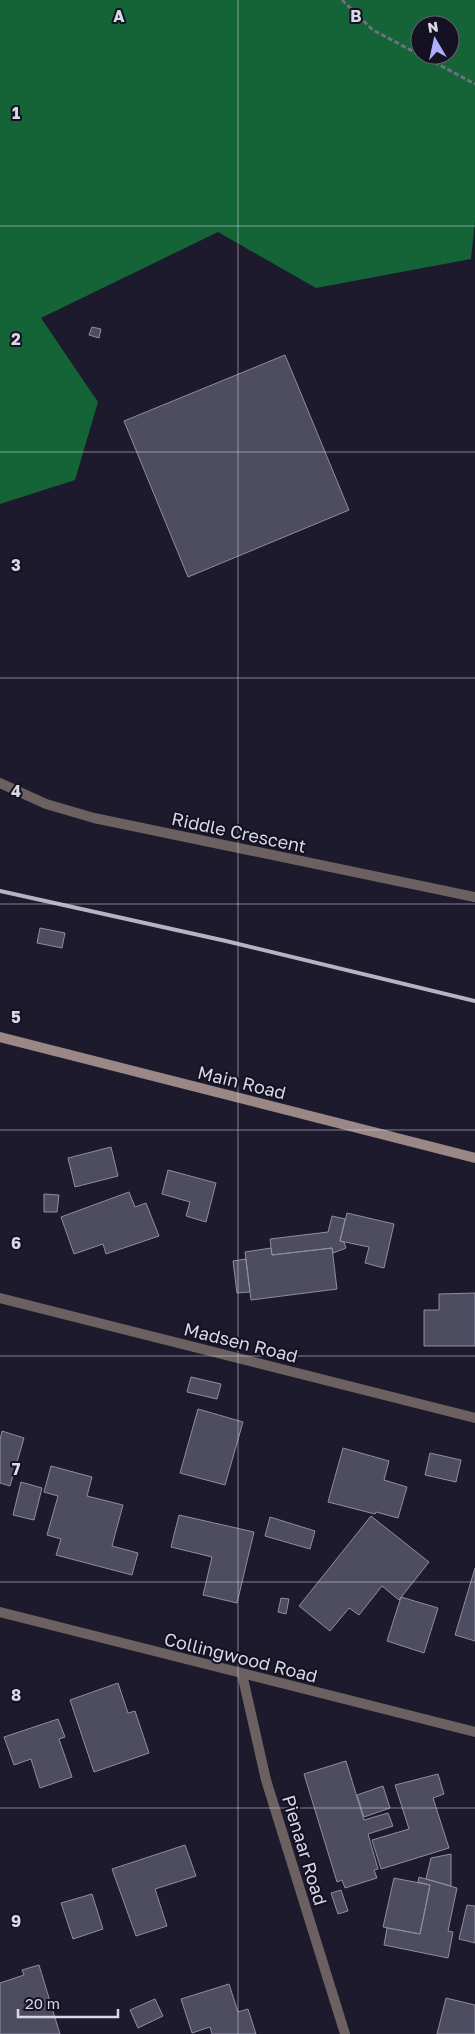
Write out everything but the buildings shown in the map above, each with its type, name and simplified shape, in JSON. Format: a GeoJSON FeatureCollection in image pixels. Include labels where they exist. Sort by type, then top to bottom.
{"type":"FeatureCollection","features":[{"type":"Feature","properties":{"kind":"main road","name":"Main Road"},"geometry":{"type":"LineString","coordinates":[[0,1037],[475,1158]]}},
{"type":"Feature","properties":{"kind":"street","name":"Riddle Crescent"},"geometry":{"type":"LineString","coordinates":[[0,783],[46,804],[94,818],[475,897]]}},
{"type":"Feature","properties":{"kind":"street","name":"Madsen Road"},"geometry":{"type":"LineString","coordinates":[[0,1298],[475,1418]]}},
{"type":"Feature","properties":{"kind":"street","name":"Collingwood Road"},"geometry":{"type":"LineString","coordinates":[[0,1612],[475,1732]]}},
{"type":"Feature","properties":{"kind":"street","name":"Pienaar Road"},"geometry":{"type":"LineString","coordinates":[[242,1674],[266,1780],[346,2034]]}},
{"type":"Feature","properties":{"kind":"path"},"geometry":{"type":"LineString","coordinates":[[342,0],[374,30],[410,50]]}},
{"type":"Feature","properties":{"kind":"path"},"geometry":{"type":"LineString","coordinates":[[439,65],[475,84]]}},
{"type":"Feature","properties":{"kind":"green space"},"geometry":{"type":"Polygon","coordinates":[[[0,0],[475,0],[475,221],[471,259],[316,288],[218,232],[41,318],[98,402],[75,480],[0,504],[0,0]]]}},
{"type":"Feature","properties":{"kind":"railway"},"geometry":{"type":"LineString","coordinates":[[0,891],[226,941],[475,1001]]}}]}
